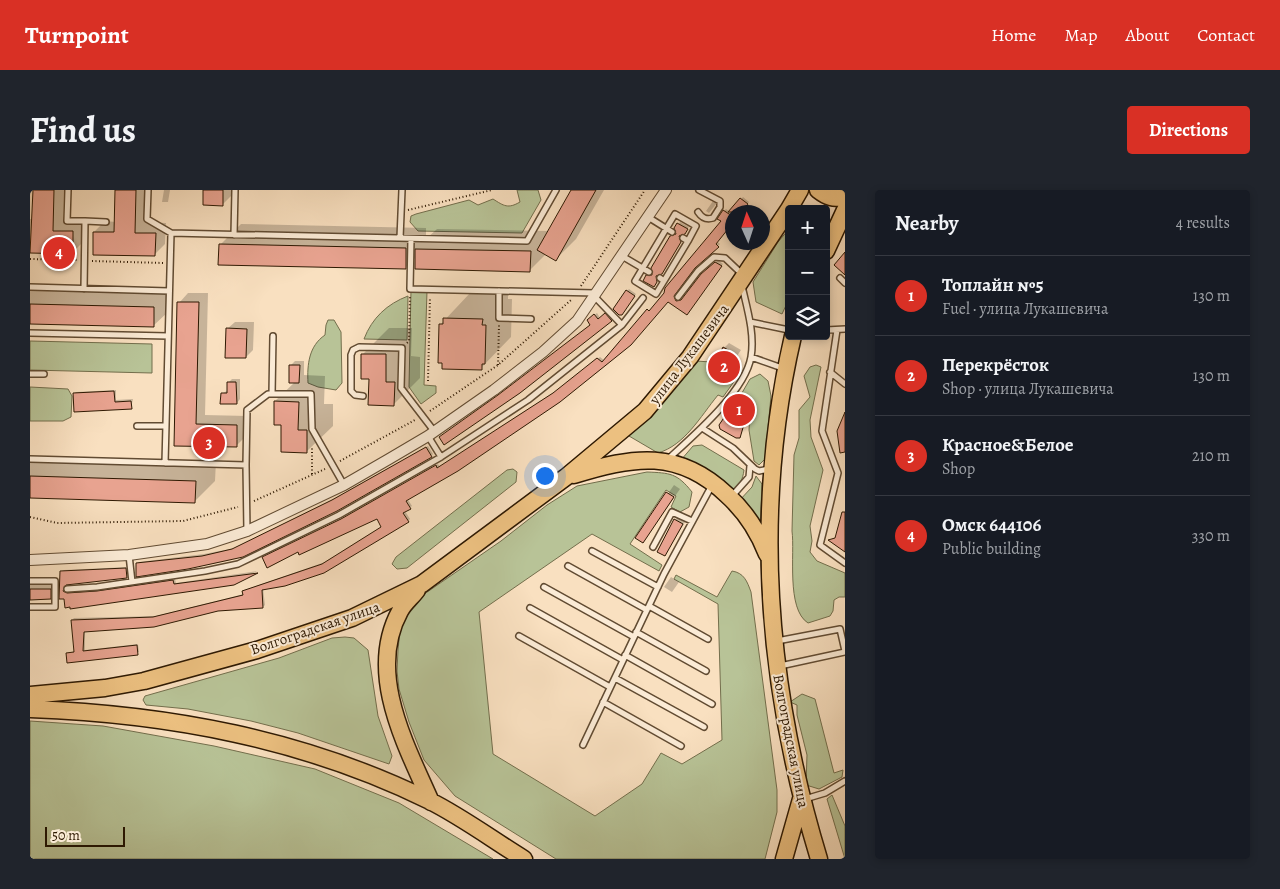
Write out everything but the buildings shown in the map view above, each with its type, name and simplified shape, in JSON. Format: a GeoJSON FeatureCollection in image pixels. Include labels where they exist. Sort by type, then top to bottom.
{"type":"FeatureCollection","features":[{"type":"Feature","properties":{"kind":"main road","name":"улица Лукашевича"},"geometry":{"type":"LineString","coordinates":[[791,205],[800,190]]}},
{"type":"Feature","properties":{"kind":"main road"},"geometry":{"type":"LineString","coordinates":[[818,190],[834,198],[845,196]]}},
{"type":"Feature","properties":{"kind":"main road"},"geometry":{"type":"LineString","coordinates":[[830,242],[845,210]]}},
{"type":"Feature","properties":{"kind":"main road","name":"улица Лукашевича"},"geometry":{"type":"LineString","coordinates":[[566,477],[645,411],[690,357],[785,215]]}},
{"type":"Feature","properties":{"kind":"main road"},"geometry":{"type":"LineString","coordinates":[[770,561],[770,510],[778,412],[793,340]]}},
{"type":"Feature","properties":{"kind":"main road"},"geometry":{"type":"LineString","coordinates":[[566,477],[627,461],[665,461],[698,471],[714,482],[749,518],[761,539],[770,561]]}},
{"type":"Feature","properties":{"kind":"main road","name":"Волгоградская улица"},"geometry":{"type":"LineString","coordinates":[[30,695],[105,688],[144,681],[257,650],[352,618],[422,584],[566,477]]}},
{"type":"Feature","properties":{"kind":"main road","name":"Волгоградская улица"},"geometry":{"type":"LineString","coordinates":[[770,561],[781,705],[801,799],[819,859]]}},
{"type":"Feature","properties":{"kind":"main road"},"geometry":{"type":"LineString","coordinates":[[422,584],[400,610],[389,642],[387,665],[398,727],[431,802]]}},
{"type":"Feature","properties":{"kind":"main road"},"geometry":{"type":"LineString","coordinates":[[30,708],[115,714],[174,722],[283,745],[343,762],[431,802],[524,859]]}},
{"type":"Feature","properties":{"kind":"main road"},"geometry":{"type":"LineString","coordinates":[[784,859],[801,799]]}},
{"type":"Feature","properties":{"kind":"street"},"geometry":{"type":"LineString","coordinates":[[30,560],[129,555],[207,544],[247,531],[344,485],[431,434],[494,390],[543,352],[577,321],[666,190]]}},
{"type":"Feature","properties":{"kind":"lane"},"geometry":{"type":"LineString","coordinates":[[68,190],[67,221],[106,222]]}},
{"type":"Feature","properties":{"kind":"lane"},"geometry":{"type":"LineString","coordinates":[[148,190],[147,219],[171,233],[528,242],[556,190]]}},
{"type":"Feature","properties":{"kind":"lane"},"geometry":{"type":"LineString","coordinates":[[234,235],[235,190]]}},
{"type":"Feature","properties":{"kind":"lane"},"geometry":{"type":"LineString","coordinates":[[400,238],[402,190]]}},
{"type":"Feature","properties":{"kind":"lane"},"geometry":{"type":"LineString","coordinates":[[698,212],[702,217],[713,218],[720,207],[720,202],[699,190]]}},
{"type":"Feature","properties":{"kind":"lane"},"geometry":{"type":"LineString","coordinates":[[675,214],[696,226],[685,239],[662,279],[656,294],[635,281],[666,228],[675,214]]}},
{"type":"Feature","properties":{"kind":"lane"},"geometry":{"type":"LineString","coordinates":[[648,217],[672,232]]}},
{"type":"Feature","properties":{"kind":"lane"},"geometry":{"type":"LineString","coordinates":[[84,288],[86,221]]}},
{"type":"Feature","properties":{"kind":"lane"},"geometry":{"type":"LineString","coordinates":[[165,463],[171,233]]}},
{"type":"Feature","properties":{"kind":"lane"},"geometry":{"type":"LineString","coordinates":[[411,239],[410,289],[576,292],[596,295],[622,326]]}},
{"type":"Feature","properties":{"kind":"lane"},"geometry":{"type":"LineString","coordinates":[[622,256],[649,272]]}},
{"type":"Feature","properties":{"kind":"lane"},"geometry":{"type":"LineString","coordinates":[[665,461],[702,428],[738,385],[751,357],[750,322],[743,280],[725,258],[714,257],[698,272],[678,297]]}},
{"type":"Feature","properties":{"kind":"lane"},"geometry":{"type":"LineString","coordinates":[[840,278],[845,284]]}},
{"type":"Feature","properties":{"kind":"lane"},"geometry":{"type":"LineString","coordinates":[[30,287],[169,291]]}},
{"type":"Feature","properties":{"kind":"lane"},"geometry":{"type":"LineString","coordinates":[[499,291],[499,318],[531,319]]}},
{"type":"Feature","properties":{"kind":"lane"},"geometry":{"type":"LineString","coordinates":[[68,588],[205,572],[238,564],[339,515],[441,457],[528,400],[622,326],[643,298]]}},
{"type":"Feature","properties":{"kind":"lane"},"geometry":{"type":"LineString","coordinates":[[750,322],[785,329]]}},
{"type":"Feature","properties":{"kind":"lane"},"geometry":{"type":"LineString","coordinates":[[830,330],[845,329]]}},
{"type":"Feature","properties":{"kind":"lane"},"geometry":{"type":"LineString","coordinates":[[836,330],[822,431],[838,473],[820,545],[845,563]]}},
{"type":"Feature","properties":{"kind":"lane"},"geometry":{"type":"LineString","coordinates":[[30,333],[168,336]]}},
{"type":"Feature","properties":{"kind":"lane"},"geometry":{"type":"LineString","coordinates":[[272,394],[273,336]]}},
{"type":"Feature","properties":{"kind":"lane"},"geometry":{"type":"LineString","coordinates":[[363,396],[355,395],[351,391],[351,355],[353,350],[359,347],[402,348],[401,388],[422,416],[441,457]]}},
{"type":"Feature","properties":{"kind":"lane"},"geometry":{"type":"LineString","coordinates":[[751,357],[786,370]]}},
{"type":"Feature","properties":{"kind":"lane"},"geometry":{"type":"LineString","coordinates":[[830,372],[845,384]]}},
{"type":"Feature","properties":{"kind":"lane"},"geometry":{"type":"LineString","coordinates":[[30,374],[44,374]]}},
{"type":"Feature","properties":{"kind":"lane"},"geometry":{"type":"LineString","coordinates":[[247,531],[247,410],[268,394],[311,394],[312,429],[344,485]]}},
{"type":"Feature","properties":{"kind":"lane"},"geometry":{"type":"LineString","coordinates":[[137,426],[166,426]]}},
{"type":"Feature","properties":{"kind":"lane"},"geometry":{"type":"LineString","coordinates":[[702,428],[733,448],[750,466],[759,471],[765,470],[774,464]]}},
{"type":"Feature","properties":{"kind":"lane"},"geometry":{"type":"LineString","coordinates":[[30,459],[246,465]]}},
{"type":"Feature","properties":{"kind":"lane"},"geometry":{"type":"LineString","coordinates":[[730,498],[741,489],[749,477],[750,466]]}},
{"type":"Feature","properties":{"kind":"lane"},"geometry":{"type":"LineString","coordinates":[[583,745],[658,587],[714,482]]}},
{"type":"Feature","properties":{"kind":"lane"},"geometry":{"type":"LineString","coordinates":[[653,547],[672,512],[692,521]]}},
{"type":"Feature","properties":{"kind":"lane"},"geometry":{"type":"LineString","coordinates":[[592,550],[658,587]]}},
{"type":"Feature","properties":{"kind":"lane"},"geometry":{"type":"LineString","coordinates":[[129,555],[132,582]]}},
{"type":"Feature","properties":{"kind":"lane"},"geometry":{"type":"LineString","coordinates":[[568,566],[708,639]]}},
{"type":"Feature","properties":{"kind":"lane"},"geometry":{"type":"LineString","coordinates":[[30,581],[54,581],[55,598],[55,607],[30,607]]}},
{"type":"Feature","properties":{"kind":"lane"},"geometry":{"type":"LineString","coordinates":[[544,587],[706,671]]}},
{"type":"Feature","properties":{"kind":"lane"},"geometry":{"type":"LineString","coordinates":[[530,608],[712,704]]}},
{"type":"Feature","properties":{"kind":"lane"},"geometry":{"type":"LineString","coordinates":[[775,642],[840,629],[845,652],[777,667]]}},
{"type":"Feature","properties":{"kind":"lane"},"geometry":{"type":"LineString","coordinates":[[519,636],[610,687]]}},
{"type":"Feature","properties":{"kind":"lane"},"geometry":{"type":"LineString","coordinates":[[614,678],[704,728]]}},
{"type":"Feature","properties":{"kind":"lane"},"geometry":{"type":"LineString","coordinates":[[603,702],[681,746]]}},
{"type":"Feature","properties":{"kind":"lane"},"geometry":{"type":"LineString","coordinates":[[801,799],[813,798],[845,781]]}},
{"type":"Feature","properties":{"kind":"path"},"geometry":{"type":"LineString","coordinates":[[401,212],[492,190]]}},
{"type":"Feature","properties":{"kind":"path"},"geometry":{"type":"LineString","coordinates":[[30,517],[57,523],[183,521],[247,504],[333,465],[422,416],[498,365],[576,292],[645,190]]}},
{"type":"Feature","properties":{"kind":"path"},"geometry":{"type":"LineString","coordinates":[[30,259],[170,263]]}},
{"type":"Feature","properties":{"kind":"path"},"geometry":{"type":"LineString","coordinates":[[402,348],[409,340],[410,289]]}},
{"type":"Feature","properties":{"kind":"path"},"geometry":{"type":"LineString","coordinates":[[428,381],[430,289]]}},
{"type":"Feature","properties":{"kind":"path"},"geometry":{"type":"LineString","coordinates":[[498,365],[499,318]]}},
{"type":"Feature","properties":{"kind":"path"},"geometry":{"type":"LineString","coordinates":[[312,429],[312,475]]}},
{"type":"Feature","properties":{"kind":"green space"},"geometry":{"type":"Polygon","coordinates":[[[517,190],[538,190],[541,200],[522,233],[418,231],[410,222],[411,216],[416,214],[469,200],[478,205],[493,199],[509,206],[520,202],[517,190]]]}},
{"type":"Feature","properties":{"kind":"green space"},"geometry":{"type":"Polygon","coordinates":[[[785,234],[785,308],[782,314],[756,302],[753,282],[785,234]]]}},
{"type":"Feature","properties":{"kind":"green space"},"geometry":{"type":"Polygon","coordinates":[[[411,290],[427,291],[424,385],[436,386],[436,393],[421,404],[409,387],[411,290]]]}},
{"type":"Feature","properties":{"kind":"green space"},"geometry":{"type":"Polygon","coordinates":[[[408,296],[407,340],[364,339],[367,331],[381,313],[393,303],[408,296]]]}},
{"type":"Feature","properties":{"kind":"green space"},"geometry":{"type":"Polygon","coordinates":[[[328,320],[334,320],[341,332],[342,383],[336,390],[308,383],[310,356],[315,344],[325,335],[328,320]]]}},
{"type":"Feature","properties":{"kind":"green space"},"geometry":{"type":"Polygon","coordinates":[[[30,341],[152,344],[152,373],[30,370],[30,341]]]}},
{"type":"Feature","properties":{"kind":"green space"},"geometry":{"type":"Polygon","coordinates":[[[718,352],[738,360],[738,376],[723,397],[718,395],[684,437],[668,449],[658,453],[629,436],[696,361],[711,362],[718,352]]]}},
{"type":"Feature","properties":{"kind":"green space"},"geometry":{"type":"Polygon","coordinates":[[[816,365],[821,367],[810,420],[811,437],[823,470],[810,526],[812,541],[810,552],[817,561],[845,573],[845,597],[839,597],[834,600],[833,611],[830,616],[808,623],[801,616],[794,594],[792,531],[794,455],[799,438],[799,410],[810,397],[804,376],[810,367],[816,365]]]}},
{"type":"Feature","properties":{"kind":"green space"},"geometry":{"type":"Polygon","coordinates":[[[760,374],[768,381],[771,396],[765,459],[759,465],[754,461],[749,430],[750,412],[735,405],[750,379],[760,374]]]}},
{"type":"Feature","properties":{"kind":"green space"},"geometry":{"type":"Polygon","coordinates":[[[30,387],[68,389],[72,396],[71,417],[63,421],[30,421],[30,387]]]}},
{"type":"Feature","properties":{"kind":"green space"},"geometry":{"type":"Polygon","coordinates":[[[702,445],[744,470],[738,486],[729,491],[681,460],[693,446],[702,445]]]}},
{"type":"Feature","properties":{"kind":"green space"},"geometry":{"type":"Polygon","coordinates":[[[513,469],[517,472],[516,482],[407,568],[397,569],[392,564],[396,557],[507,470],[513,469]]]}},
{"type":"Feature","properties":{"kind":"green space"},"geometry":{"type":"Polygon","coordinates":[[[647,472],[672,475],[682,481],[692,492],[689,507],[680,512],[671,507],[676,496],[666,490],[630,544],[662,565],[659,571],[592,534],[479,612],[493,754],[595,816],[642,784],[661,753],[682,764],[722,740],[718,604],[674,579],[676,575],[717,597],[732,571],[736,572],[744,578],[751,592],[777,790],[777,812],[765,859],[556,859],[455,796],[424,760],[409,722],[399,689],[397,671],[398,650],[400,630],[407,613],[420,597],[501,541],[547,505],[577,486],[647,472]]]}},
{"type":"Feature","properties":{"kind":"green space"},"geometry":{"type":"Polygon","coordinates":[[[756,476],[762,484],[760,529],[738,502],[752,487],[756,476]]]}},
{"type":"Feature","properties":{"kind":"green space"},"geometry":{"type":"Polygon","coordinates":[[[332,638],[354,638],[368,650],[378,716],[392,756],[389,764],[298,733],[251,721],[188,709],[146,705],[143,700],[145,696],[279,658],[332,638]]]}},
{"type":"Feature","properties":{"kind":"green space"},"geometry":{"type":"Polygon","coordinates":[[[802,694],[815,699],[834,773],[843,770],[842,777],[819,789],[806,785],[807,755],[797,715],[797,705],[790,702],[802,694]]]}},
{"type":"Feature","properties":{"kind":"green space"},"geometry":{"type":"Polygon","coordinates":[[[30,721],[103,726],[214,746],[315,769],[399,803],[493,859],[30,859],[30,721]]]}},
{"type":"Feature","properties":{"kind":"green space"},"geometry":{"type":"Polygon","coordinates":[[[832,795],[845,826],[845,859],[827,799],[832,795]]]}},
{"type":"Feature","properties":{"kind":"place","name":"Омск 644106"},"geometry":{"type":"Point","coordinates":[59,253]}},
{"type":"Feature","properties":{"kind":"place","name":"Перекрёсток"},"geometry":{"type":"Point","coordinates":[724,367]}},
{"type":"Feature","properties":{"kind":"place","name":"Топлайн №5"},"geometry":{"type":"Point","coordinates":[739,410]}},
{"type":"Feature","properties":{"kind":"place","name":"Красное&Белое"},"geometry":{"type":"Point","coordinates":[209,443]}}]}
